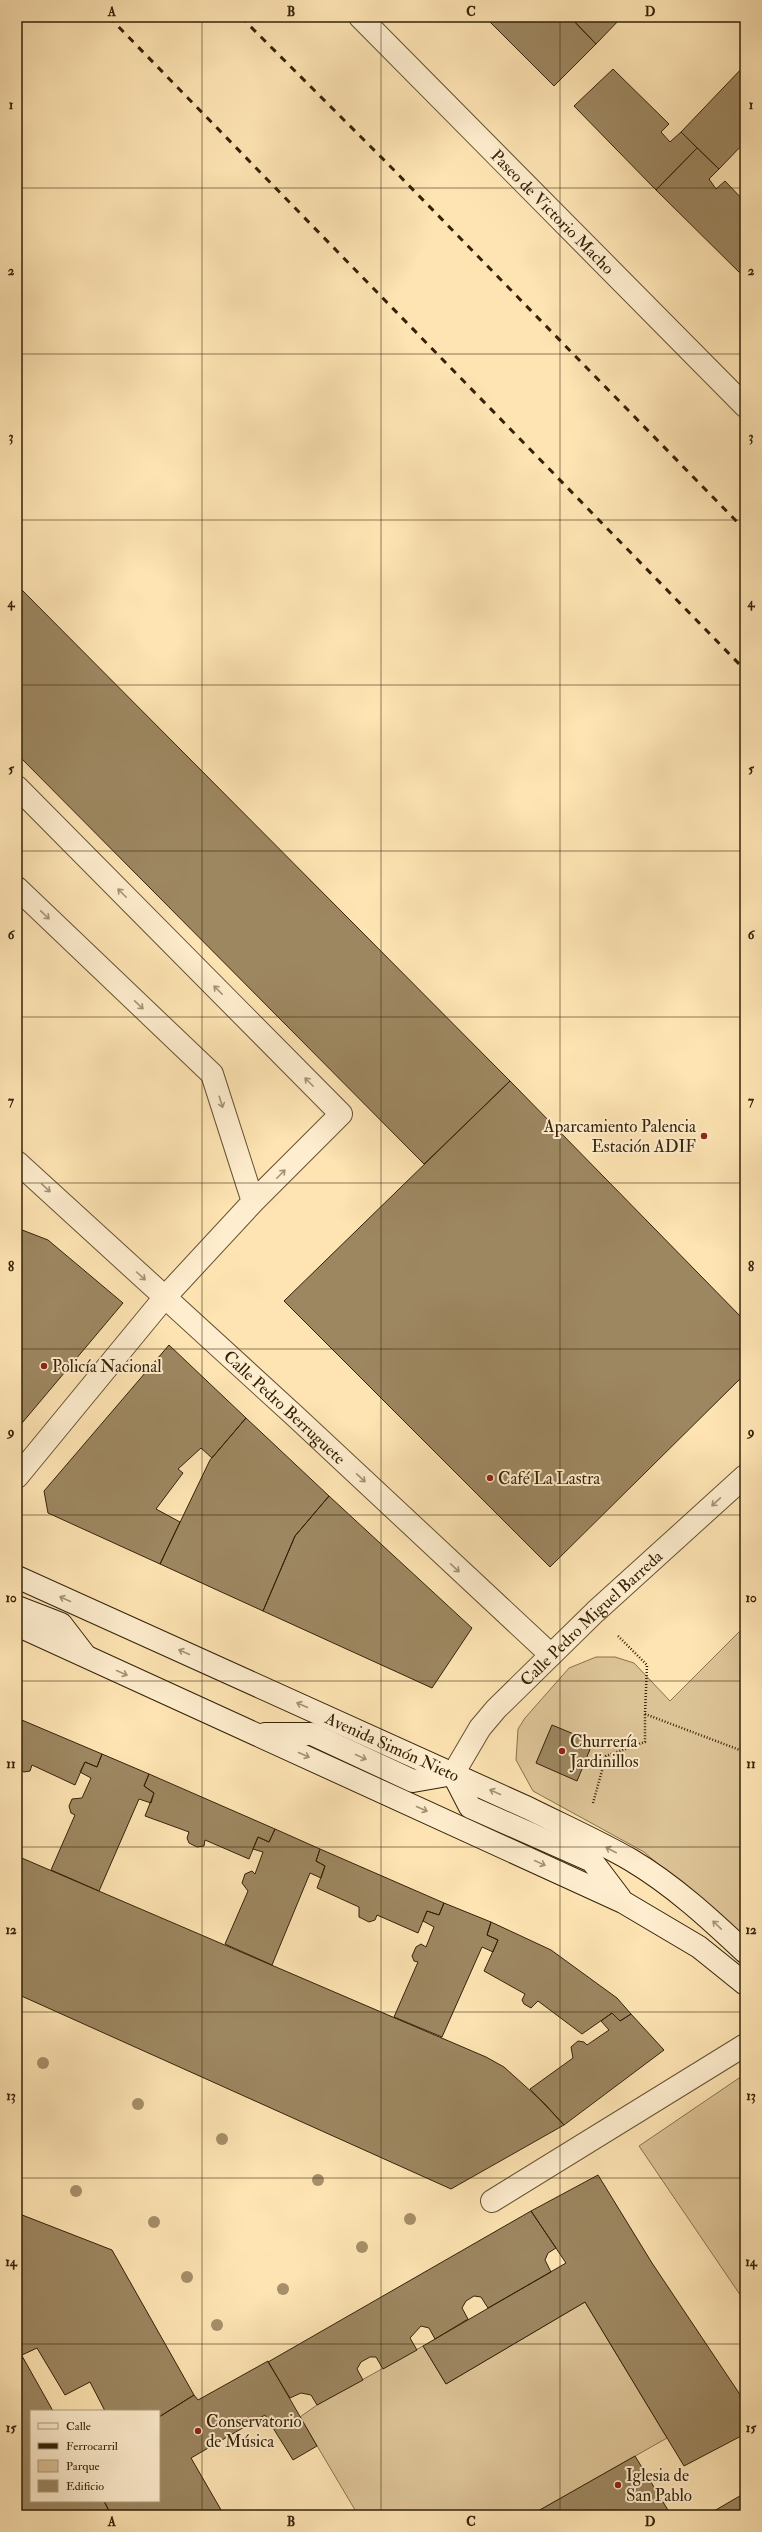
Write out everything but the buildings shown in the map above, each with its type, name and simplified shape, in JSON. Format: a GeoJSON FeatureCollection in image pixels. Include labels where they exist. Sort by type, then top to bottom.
{"type":"FeatureCollection","features":[{"type":"Feature","properties":{"kind":"street","name":"Paseo de Victorio Macho"},"geometry":{"type":"LineString","coordinates":[[360,17],[745,406]]}},
{"type":"Feature","properties":{"kind":"street"},"geometry":{"type":"LineString","coordinates":[[17,787],[341,1114],[253,1202],[165,1297],[17,1477]]}},
{"type":"Feature","properties":{"kind":"street"},"geometry":{"type":"LineString","coordinates":[[17,888],[212,1074],[253,1202]]}},
{"type":"Feature","properties":{"kind":"street","name":"Calle Pedro Berruguete"},"geometry":{"type":"LineString","coordinates":[[17,1162],[165,1297],[551,1655]]}},
{"type":"Feature","properties":{"kind":"street","name":"Calle Pedro Miguel Barreda"},"geometry":{"type":"LineString","coordinates":[[453,1774],[480,1728],[496,1709],[595,1612],[745,1476]]}},
{"type":"Feature","properties":{"kind":"street","name":"Avenida Simón Nieto"},"geometry":{"type":"LineString","coordinates":[[17,1577],[453,1774],[584,1836],[638,1865],[706,1914],[745,1952]]}},
{"type":"Feature","properties":{"kind":"street"},"geometry":{"type":"LineString","coordinates":[[17,1607],[61,1624],[86,1657]]}},
{"type":"Feature","properties":{"kind":"street"},"geometry":{"type":"LineString","coordinates":[[17,1626],[623,1902],[699,1947],[745,1984]]}},
{"type":"Feature","properties":{"kind":"street"},"geometry":{"type":"LineString","coordinates":[[257,1734],[312,1734],[412,1780],[453,1774],[470,1807],[592,1862],[623,1902]]}},
{"type":"Feature","properties":{"kind":"street"},"geometry":{"type":"LineString","coordinates":[[492,2201],[745,2045]]}},
{"type":"Feature","properties":{"kind":"path"},"geometry":{"type":"LineString","coordinates":[[584,1836],[606,1756],[645,1742],[647,1665],[595,1612]]}},
{"type":"Feature","properties":{"kind":"path"},"geometry":{"type":"LineString","coordinates":[[645,1714],[745,1752]]}},
{"type":"Feature","properties":{"kind":"green space"},"geometry":{"type":"Polygon","coordinates":[[[745,1626],[745,1940],[644,1852],[533,1791],[516,1760],[518,1729],[525,1718],[569,1668],[596,1657],[615,1657],[634,1663],[670,1701],[745,1626]]]}},
{"type":"Feature","properties":{"kind":"green space"},"geometry":{"type":"Polygon","coordinates":[[[745,2074],[745,2302],[639,2146],[745,2074]]]}},
{"type":"Feature","properties":{"kind":"green space"},"geometry":{"type":"Polygon","coordinates":[[[585,2302],[667,2438],[531,2515],[358,2515],[300,2417],[317,2405],[423,2346],[446,2384],[585,2302]]]}},
{"type":"Feature","properties":{"kind":"railway"},"geometry":{"type":"LineString","coordinates":[[109,17],[745,670]]}},
{"type":"Feature","properties":{"kind":"railway"},"geometry":{"type":"LineString","coordinates":[[241,17],[385,161],[745,530]]}},
{"type":"Feature","properties":{"kind":"place","name":"Aparcamiento Palencia Estación ADIF"},"geometry":{"type":"Point","coordinates":[704,1136]}},
{"type":"Feature","properties":{"kind":"place","name":"Policía Nacional"},"geometry":{"type":"Point","coordinates":[44,1366]}},
{"type":"Feature","properties":{"kind":"place","name":"Café La Lastra"},"geometry":{"type":"Point","coordinates":[490,1478]}},
{"type":"Feature","properties":{"kind":"place","name":"Churrería Jardinillos"},"geometry":{"type":"Point","coordinates":[562,1751]}},
{"type":"Feature","properties":{"kind":"place","name":"Conservatorio de Música"},"geometry":{"type":"Point","coordinates":[198,2431]}},
{"type":"Feature","properties":{"kind":"place","name":"Iglesia de San Pablo"},"geometry":{"type":"Point","coordinates":[618,2485]}}]}
